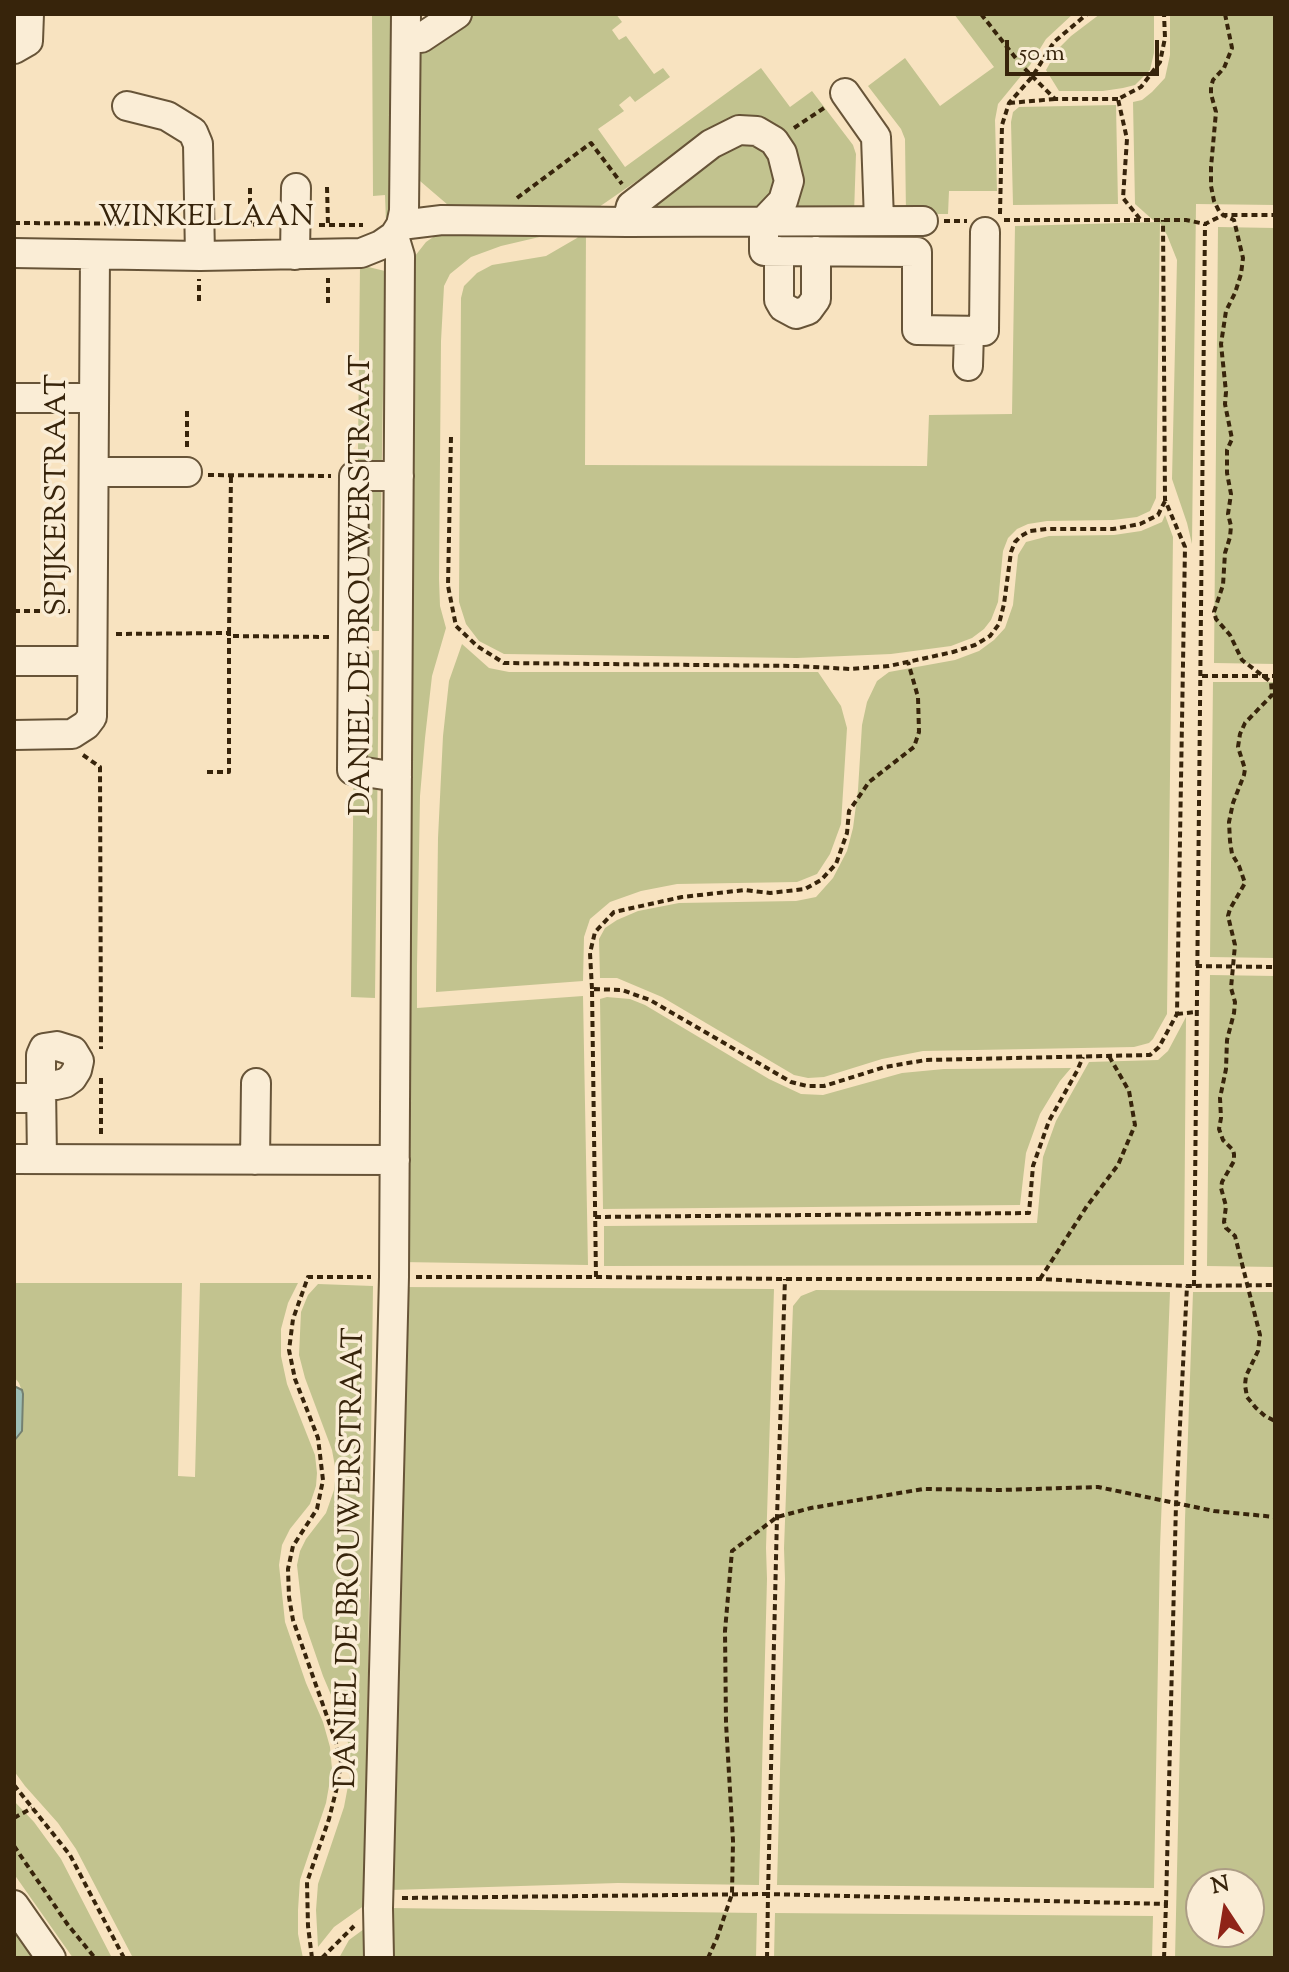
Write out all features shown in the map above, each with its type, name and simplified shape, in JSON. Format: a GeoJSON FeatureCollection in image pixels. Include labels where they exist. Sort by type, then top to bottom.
{"type":"FeatureCollection","features":[{"type":"Feature","properties":{"kind":"street"},"geometry":{"type":"LineString","coordinates":[[14,49],[28,41],[29,14]]}},
{"type":"Feature","properties":{"kind":"street"},"geometry":{"type":"LineString","coordinates":[[406,26],[421,38],[457,14]]}},
{"type":"Feature","properties":{"kind":"street","name":"DANIEL DE BROUWERSTRAAT"},"geometry":{"type":"LineString","coordinates":[[379,1958],[394,1277],[400,256],[397,230],[404,211],[406,26]]}},
{"type":"Feature","properties":{"kind":"street"},"geometry":{"type":"LineString","coordinates":[[845,93],[876,137],[886,221],[894,251]]}},
{"type":"Feature","properties":{"kind":"street"},"geometry":{"type":"LineString","coordinates":[[127,106],[167,116],[193,132],[198,144],[200,256]]}},
{"type":"Feature","properties":{"kind":"street"},"geometry":{"type":"LineString","coordinates":[[631,212],[711,144],[739,130],[757,131],[774,141],[782,153],[789,181],[783,201],[764,221],[764,251],[917,252],[917,330],[984,331],[977,226]]}},
{"type":"Feature","properties":{"kind":"street"},"geometry":{"type":"LineString","coordinates":[[295,255],[296,188]]}},
{"type":"Feature","properties":{"kind":"street","name":"WINKELLAAN"},"geometry":{"type":"LineString","coordinates":[[14,253],[200,256],[361,253],[381,245],[397,230],[442,220],[631,212],[764,221],[923,221]]}},
{"type":"Feature","properties":{"kind":"street"},"geometry":{"type":"LineString","coordinates":[[779,251],[779,300],[783,307],[796,314],[808,310],[816,299],[816,251]]}},
{"type":"Feature","properties":{"kind":"street","name":"SPIJKERSTRAAT"},"geometry":{"type":"LineString","coordinates":[[79,731],[92,717],[95,255]]}},
{"type":"Feature","properties":{"kind":"street"},"geometry":{"type":"LineString","coordinates":[[968,366],[969,331]]}},
{"type":"Feature","properties":{"kind":"street"},"geometry":{"type":"LineString","coordinates":[[14,398],[94,398]]}},
{"type":"Feature","properties":{"kind":"street"},"geometry":{"type":"LineString","coordinates":[[95,472],[187,472]]}},
{"type":"Feature","properties":{"kind":"street"},"geometry":{"type":"LineString","coordinates":[[397,777],[352,770],[354,476],[399,476]]}},
{"type":"Feature","properties":{"kind":"street"},"geometry":{"type":"LineString","coordinates":[[14,661],[92,636]]}},
{"type":"Feature","properties":{"kind":"street"},"geometry":{"type":"LineString","coordinates":[[14,735],[72,734],[79,731]]}},
{"type":"Feature","properties":{"kind":"street"},"geometry":{"type":"LineString","coordinates":[[255,1160],[256,1083]]}},
{"type":"Feature","properties":{"kind":"street"},"geometry":{"type":"LineString","coordinates":[[32,1094],[28,1159],[395,1160]]}},
{"type":"Feature","properties":{"kind":"street"},"geometry":{"type":"LineString","coordinates":[[14,1905],[51,1958]]}},
{"type":"Feature","properties":{"kind":"path"},"geometry":{"type":"LineString","coordinates":[[981,14],[1032,77],[1055,99]]}},
{"type":"Feature","properties":{"kind":"path"},"geometry":{"type":"LineString","coordinates":[[1087,14],[1054,42],[1032,77],[1009,103],[1002,125],[1000,220],[1186,220],[1205,224],[1223,215],[1275,215]]}},
{"type":"Feature","properties":{"kind":"path"},"geometry":{"type":"LineString","coordinates":[[1009,103],[1118,99],[1141,87],[1160,62],[1165,38],[1164,14]]}},
{"type":"Feature","properties":{"kind":"path"},"geometry":{"type":"LineString","coordinates":[[1225,14],[1232,48],[1224,68],[1213,80],[1211,94],[1216,112],[1211,186],[1214,201],[1223,215],[1234,220],[1243,258],[1235,293],[1226,311],[1221,344],[1225,404],[1232,439],[1227,450],[1231,526],[1223,585],[1214,612],[1242,660],[1271,682],[1272,695],[1245,723],[1240,734],[1238,747],[1245,769],[1229,822],[1232,854],[1245,883],[1228,916],[1235,945],[1231,988],[1235,1002],[1227,1040],[1219,1129],[1223,1140],[1233,1150],[1234,1161],[1221,1188],[1226,1206],[1224,1222],[1235,1236],[1260,1342],[1246,1376],[1247,1397],[1256,1408],[1275,1421]]}},
{"type":"Feature","properties":{"kind":"path"},"geometry":{"type":"LineString","coordinates":[[774,141],[845,93]]}},
{"type":"Feature","properties":{"kind":"path"},"geometry":{"type":"LineString","coordinates":[[1118,99],[1127,139],[1123,198],[1142,221]]}},
{"type":"Feature","properties":{"kind":"path"},"geometry":{"type":"LineString","coordinates":[[488,220],[591,143],[631,212]]}},
{"type":"Feature","properties":{"kind":"path"},"geometry":{"type":"LineString","coordinates":[[250,188],[250,224]]}},
{"type":"Feature","properties":{"kind":"path"},"geometry":{"type":"LineString","coordinates":[[592,989],[622,990],[650,1000],[791,1082],[807,1086],[824,1086],[885,1067],[926,1060],[1150,1055],[1159,1047],[1177,1014],[1185,547],[1165,500],[1163,220]]}},
{"type":"Feature","properties":{"kind":"path"},"geometry":{"type":"LineString","coordinates":[[923,221],[977,226]]}},
{"type":"Feature","properties":{"kind":"path"},"geometry":{"type":"LineString","coordinates":[[1194,1286],[1205,224]]}},
{"type":"Feature","properties":{"kind":"path"},"geometry":{"type":"LineString","coordinates":[[187,411],[187,472],[191,475],[354,476]]}},
{"type":"Feature","properties":{"kind":"path"},"geometry":{"type":"LineString","coordinates":[[451,437],[448,586],[456,626],[477,646],[504,663],[850,669],[889,666],[953,652],[990,636],[999,624],[1011,552],[1021,536],[1030,531],[1047,529],[1113,529],[1140,524],[1158,515],[1165,500]]}},
{"type":"Feature","properties":{"kind":"path"},"geometry":{"type":"LineString","coordinates":[[207,772],[229,772],[231,475]]}},
{"type":"Feature","properties":{"kind":"path"},"geometry":{"type":"LineString","coordinates":[[14,611],[92,636],[353,638]]}},
{"type":"Feature","properties":{"kind":"path"},"geometry":{"type":"LineString","coordinates":[[596,1277],[590,953],[595,932],[614,912],[682,897],[745,890],[770,893],[805,889],[821,880],[836,864],[847,833],[849,811],[869,782],[914,747],[919,732],[918,697],[908,662]]}},
{"type":"Feature","properties":{"kind":"path"},"geometry":{"type":"LineString","coordinates":[[1202,676],[1275,676]]}},
{"type":"Feature","properties":{"kind":"path"},"geometry":{"type":"LineString","coordinates":[[79,731],[80,753],[100,767],[101,1049]]}},
{"type":"Feature","properties":{"kind":"path"},"geometry":{"type":"LineString","coordinates":[[1196,966],[1275,967]]}},
{"type":"Feature","properties":{"kind":"path"},"geometry":{"type":"LineString","coordinates":[[1177,1014],[1196,1012]]}},
{"type":"Feature","properties":{"kind":"path"},"geometry":{"type":"LineString","coordinates":[[1040,1279],[1087,1206],[1118,1165],[1135,1125],[1129,1091],[1109,1056]]}},
{"type":"Feature","properties":{"kind":"path"},"geometry":{"type":"LineString","coordinates":[[595,1217],[1029,1213],[1033,1166],[1049,1121],[1083,1057]]}},
{"type":"Feature","properties":{"kind":"path"},"geometry":{"type":"LineString","coordinates":[[101,1065],[101,1159]]}},
{"type":"Feature","properties":{"kind":"path"},"geometry":{"type":"LineString","coordinates":[[312,1958],[307,1882],[329,1819],[341,1762],[293,1620],[289,1597],[288,1569],[293,1546],[317,1509],[323,1480],[318,1438],[295,1379],[289,1350],[293,1319],[308,1277],[1040,1279],[1187,1286],[1275,1285]]}},
{"type":"Feature","properties":{"kind":"path"},"geometry":{"type":"LineString","coordinates":[[767,1958],[785,1279]]}},
{"type":"Feature","properties":{"kind":"path"},"geometry":{"type":"LineString","coordinates":[[1164,1958],[1176,1504],[1187,1286]]}},
{"type":"Feature","properties":{"kind":"path"},"geometry":{"type":"LineString","coordinates":[[708,1958],[732,1894],[733,1841],[726,1723],[725,1631],[732,1551],[777,1517],[811,1508],[923,1489],[1098,1487],[1214,1511],[1275,1517]]}},
{"type":"Feature","properties":{"kind":"path"},"geometry":{"type":"LineString","coordinates":[[14,1785],[70,1855],[124,1958]]}},
{"type":"Feature","properties":{"kind":"path"},"geometry":{"type":"LineString","coordinates":[[14,1818],[32,1808]]}},
{"type":"Feature","properties":{"kind":"path"},"geometry":{"type":"LineString","coordinates":[[14,1846],[68,1925],[95,1958]]}},
{"type":"Feature","properties":{"kind":"path"},"geometry":{"type":"LineString","coordinates":[[322,1958],[361,1918],[393,1898],[768,1894],[1166,1904]]}},
{"type":"Feature","properties":{"kind":"green space"},"geometry":{"type":"Polygon","coordinates":[[[372,14],[397,14],[392,222],[386,222],[385,195],[373,196],[372,14]]]}},
{"type":"Feature","properties":{"kind":"green space"},"geometry":{"type":"Polygon","coordinates":[[[466,14],[616,14],[622,22],[612,30],[619,40],[626,36],[654,74],[663,68],[670,77],[635,102],[630,96],[619,105],[624,111],[598,129],[625,167],[761,68],[790,107],[812,91],[853,145],[856,154],[854,214],[795,212],[798,177],[791,141],[777,125],[747,116],[731,118],[715,127],[599,207],[448,205],[413,175],[416,50],[466,14]]]}},
{"type":"Feature","properties":{"kind":"green space"},"geometry":{"type":"Polygon","coordinates":[[[954,14],[1073,14],[1046,39],[1030,65],[998,104],[995,120],[997,191],[949,191],[948,214],[906,214],[905,139],[901,129],[868,86],[905,58],[940,106],[994,67],[954,14]]]}},
{"type":"Feature","properties":{"kind":"green space"},"geometry":{"type":"Polygon","coordinates":[[[1100,14],[1154,14],[1154,53],[1150,70],[1135,85],[1123,88],[1059,91],[1046,70],[1058,49],[1100,14]]]}},
{"type":"Feature","properties":{"kind":"green space"},"geometry":{"type":"Polygon","coordinates":[[[1170,14],[1275,14],[1275,205],[1196,204],[1192,544],[1172,479],[1177,260],[1160,223],[1156,498],[1150,511],[1137,517],[1047,521],[1017,529],[1008,538],[1003,551],[998,602],[991,620],[972,638],[951,646],[891,654],[797,658],[504,654],[479,641],[466,624],[459,602],[461,298],[464,286],[477,273],[492,265],[546,256],[577,238],[586,227],[585,465],[927,466],[929,415],[1012,414],[1015,226],[1159,222],[1135,204],[1133,102],[1142,100],[1165,78],[1170,55],[1170,14]]]}},
{"type":"Feature","properties":{"kind":"green space"},"geometry":{"type":"Polygon","coordinates":[[[1116,105],[1118,204],[1013,205],[1013,112],[1019,107],[1116,105]]]}},
{"type":"Feature","properties":{"kind":"green space"},"geometry":{"type":"Polygon","coordinates":[[[735,142],[753,144],[771,154],[778,187],[762,207],[742,214],[642,213],[735,142]]]}},
{"type":"Feature","properties":{"kind":"green space"},"geometry":{"type":"Polygon","coordinates":[[[1218,227],[1275,228],[1275,664],[1214,663],[1218,227]]]}},
{"type":"Feature","properties":{"kind":"green space"},"geometry":{"type":"Polygon","coordinates":[[[442,231],[548,235],[471,257],[450,274],[444,286],[439,579],[440,606],[446,628],[432,676],[420,796],[417,1008],[583,996],[588,1265],[401,1262],[413,275],[415,256],[426,242],[442,231]]]}},
{"type":"Feature","properties":{"kind":"green space"},"geometry":{"type":"Polygon","coordinates":[[[360,265],[385,271],[379,631],[356,631],[360,265]]]}},
{"type":"Feature","properties":{"kind":"green space"},"geometry":{"type":"Polygon","coordinates":[[[1165,515],[1173,537],[1167,1014],[1149,1043],[1134,1047],[923,1051],[882,1059],[824,1077],[808,1078],[794,1075],[662,997],[617,978],[600,978],[599,939],[605,928],[638,911],[679,903],[796,901],[816,897],[833,878],[847,851],[858,790],[862,725],[867,702],[877,681],[889,672],[955,660],[979,651],[994,640],[1005,628],[1013,605],[1018,555],[1026,542],[1049,536],[1114,535],[1141,531],[1162,522],[1165,515]]]}},
{"type":"Feature","properties":{"kind":"green space"},"geometry":{"type":"Polygon","coordinates":[[[462,644],[489,668],[509,672],[818,672],[841,706],[847,728],[841,824],[830,854],[817,874],[797,882],[677,884],[641,891],[610,902],[590,919],[584,937],[583,981],[436,992],[443,736],[449,681],[462,644]]]}},
{"type":"Feature","properties":{"kind":"green space"},"geometry":{"type":"Polygon","coordinates":[[[379,650],[375,998],[351,997],[355,652],[379,650]]]}},
{"type":"Feature","properties":{"kind":"green space"},"geometry":{"type":"Polygon","coordinates":[[[1213,682],[1275,682],[1275,958],[1210,957],[1213,682]]]}},
{"type":"Feature","properties":{"kind":"green space"},"geometry":{"type":"Polygon","coordinates":[[[1210,975],[1275,976],[1275,1267],[1207,1266],[1210,975]]]}},
{"type":"Feature","properties":{"kind":"green space"},"geometry":{"type":"Polygon","coordinates":[[[600,999],[630,999],[645,1005],[769,1079],[801,1094],[823,1095],[902,1073],[944,1069],[1071,1068],[1040,1114],[1026,1153],[1020,1205],[603,1209],[600,999]]]}},
{"type":"Feature","properties":{"kind":"green space"},"geometry":{"type":"Polygon","coordinates":[[[1186,1017],[1184,1265],[604,1266],[604,1226],[1037,1223],[1043,1157],[1056,1121],[1089,1062],[1158,1060],[1168,1051],[1186,1017]]]}},
{"type":"Feature","properties":{"kind":"green space"},"geometry":{"type":"Polygon","coordinates":[[[14,1283],[182,1283],[178,1476],[195,1477],[200,1283],[298,1283],[288,1303],[281,1329],[281,1356],[287,1384],[315,1455],[317,1473],[310,1504],[290,1529],[282,1545],[279,1565],[285,1622],[323,1722],[332,1769],[326,1803],[300,1880],[298,1934],[303,1958],[133,1958],[76,1849],[14,1771],[14,1442],[22,1431],[23,1394],[14,1377],[14,1283]]]}},
{"type":"Feature","properties":{"kind":"green space"},"geometry":{"type":"Polygon","coordinates":[[[318,1284],[373,1286],[365,1905],[334,1927],[318,1947],[318,1884],[344,1807],[351,1770],[348,1743],[340,1716],[303,1618],[297,1565],[306,1539],[326,1513],[336,1472],[332,1450],[299,1355],[301,1312],[308,1295],[318,1284]]]}},
{"type":"Feature","properties":{"kind":"green space"},"geometry":{"type":"Polygon","coordinates":[[[399,1287],[774,1289],[759,1885],[618,1883],[391,1890],[399,1287]]]}},
{"type":"Feature","properties":{"kind":"green space"},"geometry":{"type":"Polygon","coordinates":[[[816,1290],[1170,1292],[1160,1547],[1154,1888],[777,1885],[793,1306],[801,1296],[816,1290]]]}},
{"type":"Feature","properties":{"kind":"green space"},"geometry":{"type":"Polygon","coordinates":[[[1193,1292],[1275,1292],[1275,1958],[1175,1958],[1193,1292]]]}},
{"type":"Feature","properties":{"kind":"green space"},"geometry":{"type":"Polygon","coordinates":[[[14,1801],[61,1859],[112,1958],[73,1958],[14,1874],[14,1801]]]}},
{"type":"Feature","properties":{"kind":"green space"},"geometry":{"type":"Polygon","coordinates":[[[391,1908],[757,1913],[756,1958],[392,1958],[391,1908]]]}},
{"type":"Feature","properties":{"kind":"green space"},"geometry":{"type":"Polygon","coordinates":[[[775,1913],[1153,1916],[1152,1958],[774,1958],[775,1913]]]}},
{"type":"Feature","properties":{"kind":"green space"},"geometry":{"type":"Polygon","coordinates":[[[14,1921],[40,1958],[14,1958],[14,1921]]]}},
{"type":"Feature","properties":{"kind":"green space"},"geometry":{"type":"Polygon","coordinates":[[[364,1929],[364,1958],[339,1958],[349,1940],[364,1929]]]}},
{"type":"Feature","properties":{"kind":"water"},"geometry":{"type":"Polygon","coordinates":[[[14,1386],[23,1394],[22,1431],[14,1441],[14,1386]]]}}]}
